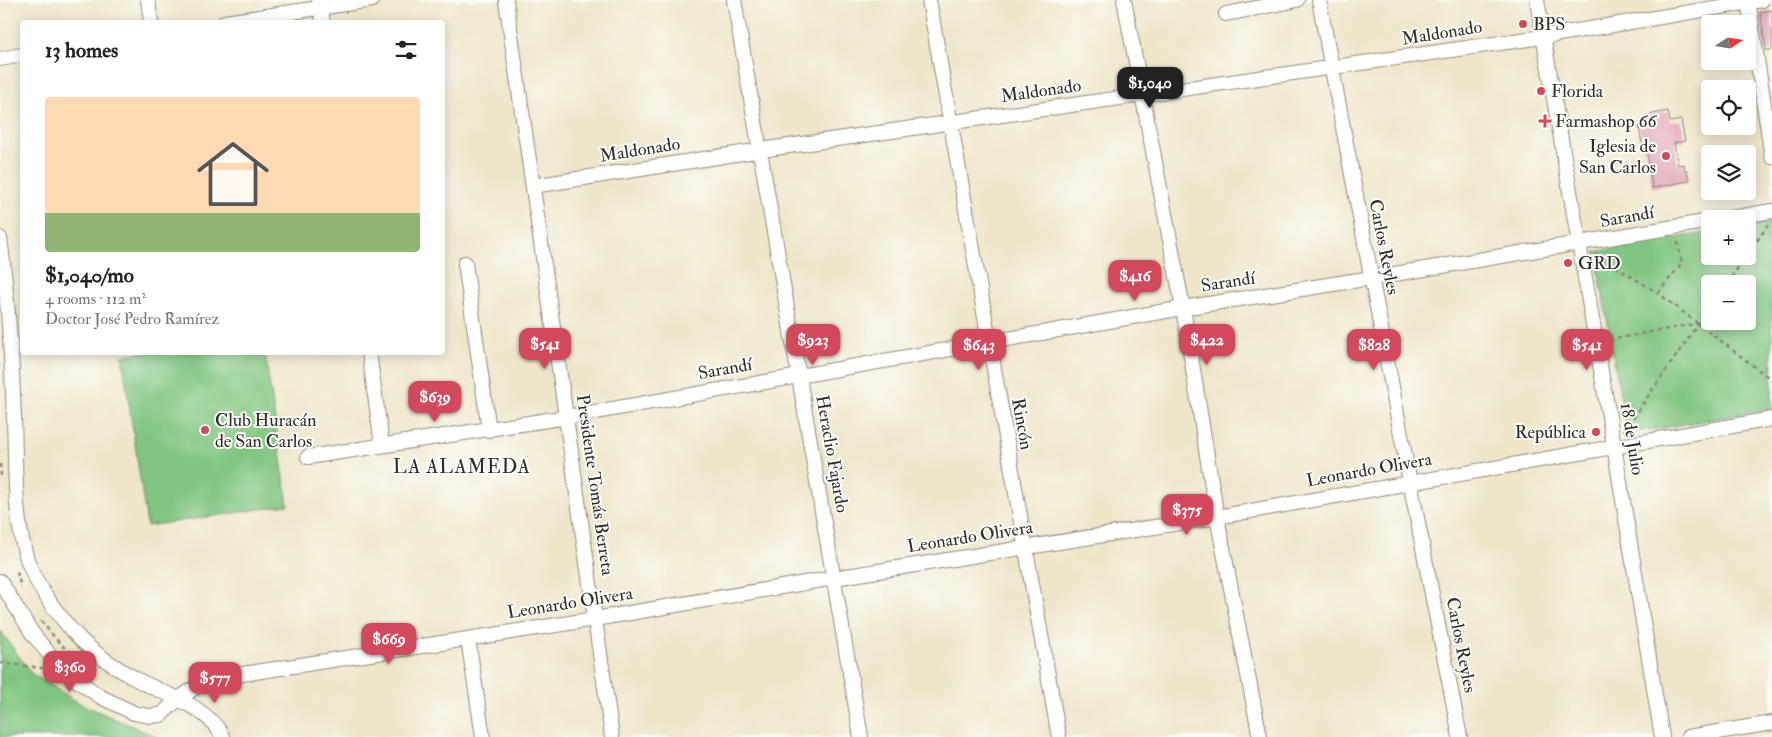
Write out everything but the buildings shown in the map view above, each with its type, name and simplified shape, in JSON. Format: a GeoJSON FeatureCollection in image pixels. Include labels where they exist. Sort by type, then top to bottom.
{"type":"FeatureCollection","features":[{"type":"Feature","properties":{"kind":"street"},"geometry":{"type":"LineString","coordinates":[[148,0],[152,20]]}},
{"type":"Feature","properties":{"kind":"street"},"geometry":{"type":"LineString","coordinates":[[236,20],[320,4],[372,0]]}},
{"type":"Feature","properties":{"kind":"street","name":"Presidente Tomás Berreta"},"geometry":{"type":"LineString","coordinates":[[506,0],[612,737]]}},
{"type":"Feature","properties":{"kind":"street","name":"Heraclio Fajardo"},"geometry":{"type":"LineString","coordinates":[[734,0],[861,737]]}},
{"type":"Feature","properties":{"kind":"street","name":"Rincón"},"geometry":{"type":"LineString","coordinates":[[929,0],[1059,737]]}},
{"type":"Feature","properties":{"kind":"street"},"geometry":{"type":"LineString","coordinates":[[1124,0],[1184,308],[1217,517],[1260,737]]}},
{"type":"Feature","properties":{"kind":"street"},"geometry":{"type":"LineString","coordinates":[[1226,14],[1297,0]]}},
{"type":"Feature","properties":{"kind":"street","name":"Carlos Reyles"},"geometry":{"type":"LineString","coordinates":[[1319,0],[1460,737]]}},
{"type":"Feature","properties":{"kind":"street","name":"18 de Julio"},"geometry":{"type":"LineString","coordinates":[[1537,0],[1597,342],[1662,737]]}},
{"type":"Feature","properties":{"kind":"street"},"geometry":{"type":"LineString","coordinates":[[1753,1],[1772,157]]}},
{"type":"Feature","properties":{"kind":"street","name":"Maldonado"},"geometry":{"type":"LineString","coordinates":[[533,186],[761,150],[1543,36],[1753,1]]}},
{"type":"Feature","properties":{"kind":"street"},"geometry":{"type":"LineString","coordinates":[[320,4],[323,20]]}},
{"type":"Feature","properties":{"kind":"street"},"geometry":{"type":"LineString","coordinates":[[0,59],[20,55]]}},
{"type":"Feature","properties":{"kind":"street"},"geometry":{"type":"LineString","coordinates":[[1756,214],[1772,211]]}},
{"type":"Feature","properties":{"kind":"street","name":"Sarandí"},"geometry":{"type":"LineString","coordinates":[[308,457],[382,444],[567,417],[1184,308],[1701,223]]}},
{"type":"Feature","properties":{"kind":"street"},"geometry":{"type":"LineString","coordinates":[[0,238],[7,292],[20,531],[29,563],[49,602],[71,630],[92,650],[112,665],[178,699],[206,716],[223,737]]}},
{"type":"Feature","properties":{"kind":"street"},"geometry":{"type":"LineString","coordinates":[[465,263],[488,430]]}},
{"type":"Feature","properties":{"kind":"street"},"geometry":{"type":"LineString","coordinates":[[369,355],[382,444]]}},
{"type":"Feature","properties":{"kind":"street","name":"Leonardo Olivera"},"geometry":{"type":"LineString","coordinates":[[0,581],[32,634],[62,670],[101,697],[134,713],[150,716],[161,715],[178,699],[202,683],[230,676],[595,619],[1025,546],[1217,517],[1772,419]]}},
{"type":"Feature","properties":{"kind":"street"},"geometry":{"type":"LineString","coordinates":[[468,639],[483,737]]}},
{"type":"Feature","properties":{"kind":"street"},"geometry":{"type":"LineString","coordinates":[[1688,737],[1750,732],[1772,723]]}},
{"type":"Feature","properties":{"kind":"path"},"geometry":{"type":"LineString","coordinates":[[1756,242],[1772,220]]}},
{"type":"Feature","properties":{"kind":"path"},"geometry":{"type":"LineString","coordinates":[[1658,293],[1682,263],[1677,238]]}},
{"type":"Feature","properties":{"kind":"path"},"geometry":{"type":"LineString","coordinates":[[1579,244],[1658,293],[1772,380]]}},
{"type":"Feature","properties":{"kind":"path"},"geometry":{"type":"LineString","coordinates":[[1614,446],[1701,320]]}},
{"type":"Feature","properties":{"kind":"path"},"geometry":{"type":"LineString","coordinates":[[1597,342],[1699,323]]}},
{"type":"Feature","properties":{"kind":"path"},"geometry":{"type":"LineString","coordinates":[[0,663],[62,670]]}},
{"type":"Feature","properties":{"kind":"green space"},"geometry":{"type":"Polygon","coordinates":[[[1772,221],[1772,409],[1627,434],[1595,252],[1701,234],[1701,265],[1756,265],[1756,224],[1772,221]]]}},
{"type":"Feature","properties":{"kind":"green space","name":"Club Huracán de San Carlos"},"geometry":{"type":"Polygon","coordinates":[[[265,355],[288,505],[147,526],[122,356],[265,355]]]}},
{"type":"Feature","properties":{"kind":"green space"},"geometry":{"type":"Polygon","coordinates":[[[0,630],[32,674],[81,704],[157,737],[0,737],[0,630]]]}},
{"type":"Feature","properties":{"kind":"place","name":"BPS"},"geometry":{"type":"Point","coordinates":[1523,24]}},
{"type":"Feature","properties":{"kind":"place","name":"Florida"},"geometry":{"type":"Point","coordinates":[1541,91]}},
{"type":"Feature","properties":{"kind":"place","name":"Farmashop 66"},"geometry":{"type":"Point","coordinates":[1545,121]}},
{"type":"Feature","properties":{"kind":"place","name":"Iglesia de San Carlos"},"geometry":{"type":"Point","coordinates":[1666,156]}},
{"type":"Feature","properties":{"kind":"place","name":"GRD"},"geometry":{"type":"Point","coordinates":[1568,263]}},
{"type":"Feature","properties":{"kind":"place","name":"Club Huracán de San Carlos"},"geometry":{"type":"Point","coordinates":[205,430]}},
{"type":"Feature","properties":{"kind":"place","name":"República"},"geometry":{"type":"Point","coordinates":[1596,432]}},
{"type":"Feature","properties":{"kind":"district","name":"LA ALAMEDA"},"geometry":{"type":"Point","coordinates":[462,467]}}]}
